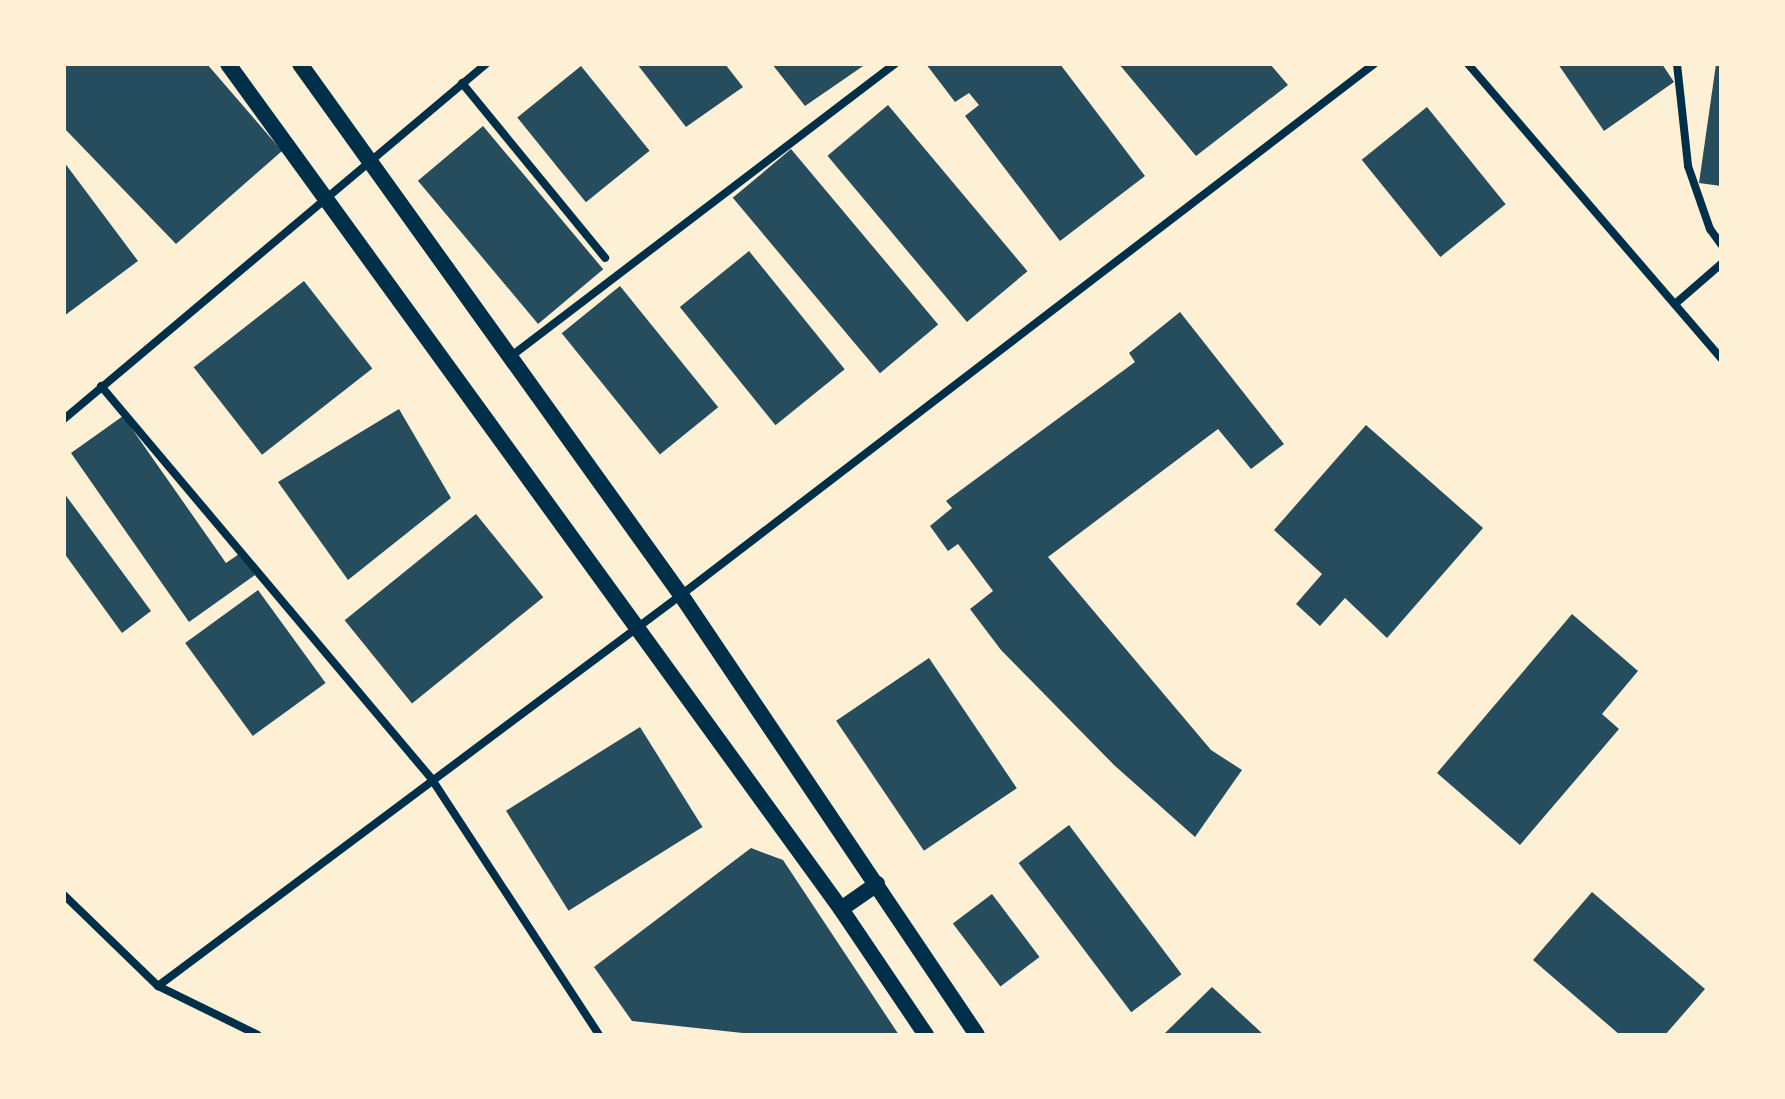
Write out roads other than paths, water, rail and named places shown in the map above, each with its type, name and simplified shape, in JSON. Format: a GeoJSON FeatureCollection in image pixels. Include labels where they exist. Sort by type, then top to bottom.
{"type":"FeatureCollection","features":[{"type":"Feature","properties":{"kind":"main road"},"geometry":{"type":"LineString","coordinates":[[228,64],[841,909],[926,1035]]}},
{"type":"Feature","properties":{"kind":"main road"},"geometry":{"type":"LineString","coordinates":[[300,64],[681,595],[977,1035]]}},
{"type":"Feature","properties":{"kind":"main road"},"geometry":{"type":"LineString","coordinates":[[841,909],[877,884]]}},
{"type":"Feature","properties":{"kind":"street"},"geometry":{"type":"LineString","coordinates":[[64,419],[486,64]]}},
{"type":"Feature","properties":{"kind":"street"},"geometry":{"type":"LineString","coordinates":[[510,357],[895,64]]}},
{"type":"Feature","properties":{"kind":"street"},"geometry":{"type":"LineString","coordinates":[[158,986],[431,778],[681,595],[1374,64]]}},
{"type":"Feature","properties":{"kind":"street"},"geometry":{"type":"LineString","coordinates":[[1468,64],[1721,358]]}},
{"type":"Feature","properties":{"kind":"street"},"geometry":{"type":"LineString","coordinates":[[1677,64],[1688,166],[1710,229],[1721,244]]}},
{"type":"Feature","properties":{"kind":"street"},"geometry":{"type":"LineString","coordinates":[[462,83],[605,258]]}},
{"type":"Feature","properties":{"kind":"street"},"geometry":{"type":"LineString","coordinates":[[1675,304],[1721,264]]}},
{"type":"Feature","properties":{"kind":"street"},"geometry":{"type":"LineString","coordinates":[[101,386],[431,778],[599,1035]]}},
{"type":"Feature","properties":{"kind":"street"},"geometry":{"type":"LineString","coordinates":[[64,895],[158,986],[258,1035]]}}]}
